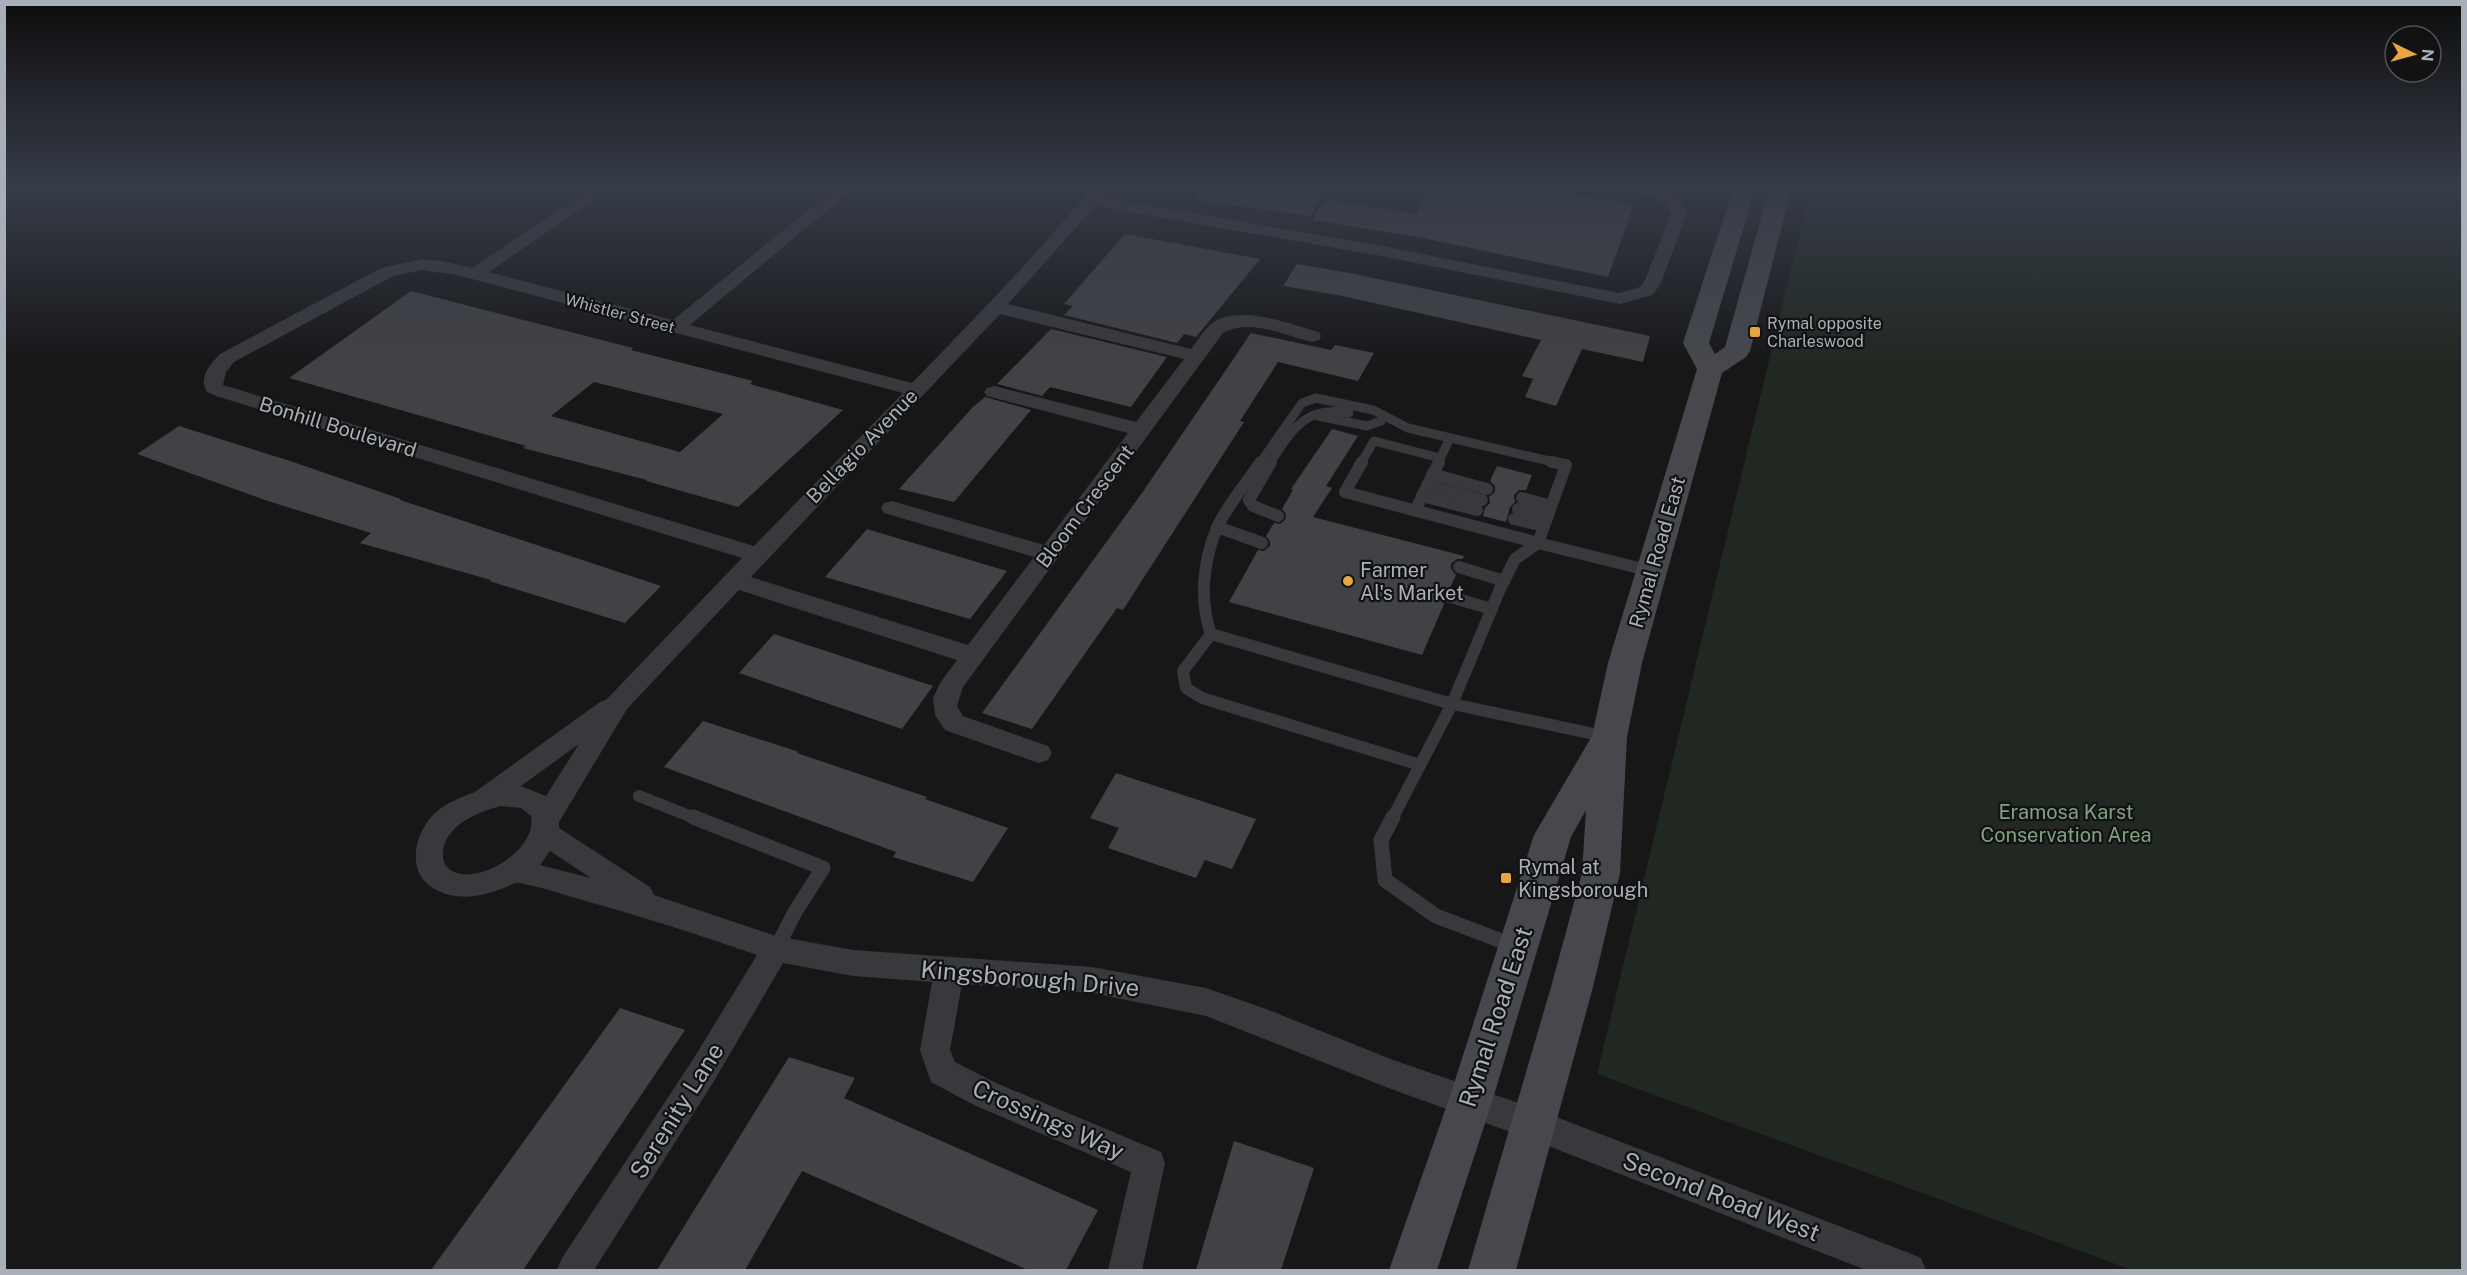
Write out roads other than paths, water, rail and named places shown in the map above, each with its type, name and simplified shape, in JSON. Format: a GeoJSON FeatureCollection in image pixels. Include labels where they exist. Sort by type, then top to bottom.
{"type":"FeatureCollection","features":[{"type":"Feature","properties":{"kind":"main road"},"geometry":{"type":"LineString","coordinates":[[1726,246],[1696,343],[1710,369],[1737,351],[1765,246]]}},
{"type":"Feature","properties":{"kind":"main road","name":"Rymal Road East"},"geometry":{"type":"LineString","coordinates":[[1492,1270],[1572,987],[1601,873],[1609,737],[1625,663],[1710,369]]}},
{"type":"Feature","properties":{"kind":"main road","name":"Rymal Road East"},"geometry":{"type":"LineString","coordinates":[[1413,1270],[1470,1102],[1554,834],[1609,737]]}},
{"type":"Feature","properties":{"kind":"street"},"geometry":{"type":"LineString","coordinates":[[475,274],[517,246]]}},
{"type":"Feature","properties":{"kind":"street"},"geometry":{"type":"LineString","coordinates":[[675,328],[776,246]]}},
{"type":"Feature","properties":{"kind":"street","name":"Bellagio Avenue"},"geometry":{"type":"LineString","coordinates":[[483,799],[618,702],[996,307],[1050,246]]}},
{"type":"Feature","properties":{"kind":"street"},"geometry":{"type":"LineString","coordinates":[[1354,246],[1620,299],[1646,291],[1654,281],[1667,246]]}},
{"type":"Feature","properties":{"kind":"street","name":"Bonhill Boulevard"},"geometry":{"type":"LineString","coordinates":[[475,274],[435,264],[415,264],[387,272],[226,358],[215,373],[212,381],[214,388],[757,555]]}},
{"type":"Feature","properties":{"kind":"street","name":"Whistler Street"},"geometry":{"type":"LineString","coordinates":[[475,274],[916,390]]}},
{"type":"Feature","properties":{"kind":"street"},"geometry":{"type":"LineString","coordinates":[[996,307],[1197,356]]}},
{"type":"Feature","properties":{"kind":"street","name":"Bloom Crescent"},"geometry":{"type":"LineString","coordinates":[[1039,753],[954,723],[945,715],[943,703],[950,687],[1216,329],[1225,323],[1245,320],[1312,336]]}},
{"type":"Feature","properties":{"kind":"street"},"geometry":{"type":"LineString","coordinates":[[994,392],[1143,430]]}},
{"type":"Feature","properties":{"kind":"street"},"geometry":{"type":"LineString","coordinates":[[892,508],[1049,554]]}},
{"type":"Feature","properties":{"kind":"street"},"geometry":{"type":"LineString","coordinates":[[733,580],[973,656]]}},
{"type":"Feature","properties":{"kind":"street","name":"Bellagio Avenue"},"geometry":{"type":"LineString","coordinates":[[546,826],[618,702]]}},
{"type":"Feature","properties":{"kind":"street"},"geometry":{"type":"LineString","coordinates":[[501,795],[518,795],[532,800],[541,808],[546,826],[539,846],[529,859],[515,870],[496,879],[477,885],[459,885],[444,881],[433,872],[429,860],[430,846],[437,831],[449,818],[483,799],[501,795]]}},
{"type":"Feature","properties":{"kind":"street","name":"Kingsborough Drive"},"geometry":{"type":"LineString","coordinates":[[546,826],[657,908]]}},
{"type":"Feature","properties":{"kind":"street","name":"Kingsborough Drive"},"geometry":{"type":"LineString","coordinates":[[515,870],[657,908],[776,949],[853,963],[1092,980],[1206,1002],[1255,1018],[1391,1074],[1533,1124]]}},
{"type":"Feature","properties":{"kind":"street","name":"Serenity Lane"},"geometry":{"type":"LineString","coordinates":[[574,1270],[674,1117],[776,949]]}},
{"type":"Feature","properties":{"kind":"street","name":"Crossings Way"},"geometry":{"type":"LineString","coordinates":[[949,971],[935,1050],[942,1072],[985,1094],[1149,1163],[1125,1270]]}},
{"type":"Feature","properties":{"kind":"street","name":"Second Road West"},"geometry":{"type":"LineString","coordinates":[[1533,1124],[1909,1270]]}},
{"type":"Feature","properties":{"kind":"lane"},"geometry":{"type":"LineString","coordinates":[[1210,634],[1204,614],[1206,562],[1217,527],[1302,403],[1316,398],[1373,411],[1408,428]]}},
{"type":"Feature","properties":{"kind":"lane"},"geometry":{"type":"LineString","coordinates":[[1278,516],[1253,506],[1249,500],[1264,471],[1305,417],[1335,410],[1566,465],[1538,543],[1515,559],[1452,704],[1381,840],[1385,880],[1436,916],[1518,947]]}},
{"type":"Feature","properties":{"kind":"lane"},"geometry":{"type":"LineString","coordinates":[[1415,511],[1450,438]]}},
{"type":"Feature","properties":{"kind":"lane"},"geometry":{"type":"LineString","coordinates":[[1440,458],[1374,441],[1345,492],[1651,571]]}},
{"type":"Feature","properties":{"kind":"lane"},"geometry":{"type":"LineString","coordinates":[[1427,485],[1482,500],[1427,485]]}},
{"type":"Feature","properties":{"kind":"lane"},"geometry":{"type":"LineString","coordinates":[[1548,516],[1518,509],[1548,516]]}},
{"type":"Feature","properties":{"kind":"lane"},"geometry":{"type":"LineString","coordinates":[[1217,527],[1262,543]]}},
{"type":"Feature","properties":{"kind":"lane"},"geometry":{"type":"LineString","coordinates":[[1459,567],[1504,581]]}},
{"type":"Feature","properties":{"kind":"lane"},"geometry":{"type":"LineString","coordinates":[[1448,596],[1492,609]]}},
{"type":"Feature","properties":{"kind":"lane"},"geometry":{"type":"LineString","coordinates":[[1210,634],[1452,704],[1609,737]]}},
{"type":"Feature","properties":{"kind":"lane"},"geometry":{"type":"LineString","coordinates":[[1210,634],[1182,671],[1186,688],[1202,698],[1420,765]]}},
{"type":"Feature","properties":{"kind":"lane"},"geometry":{"type":"LineString","coordinates":[[639,796],[823,868],[795,912],[776,949]]}},
{"type":"Feature","properties":{"kind":"place","name":"Rymal opposite Charleswood"},"geometry":{"type":"Point","coordinates":[1755,332]}},
{"type":"Feature","properties":{"kind":"place","name":"Farmer Al's Market"},"geometry":{"type":"Point","coordinates":[1348,581]}},
{"type":"Feature","properties":{"kind":"place","name":"Rymal at Kingsborough"},"geometry":{"type":"Point","coordinates":[1506,878]}},
{"type":"Feature","properties":{"kind":"park label","name":"Eramosa Karst Conservation Area"},"geometry":{"type":"Point","coordinates":[2066,824]}}]}
